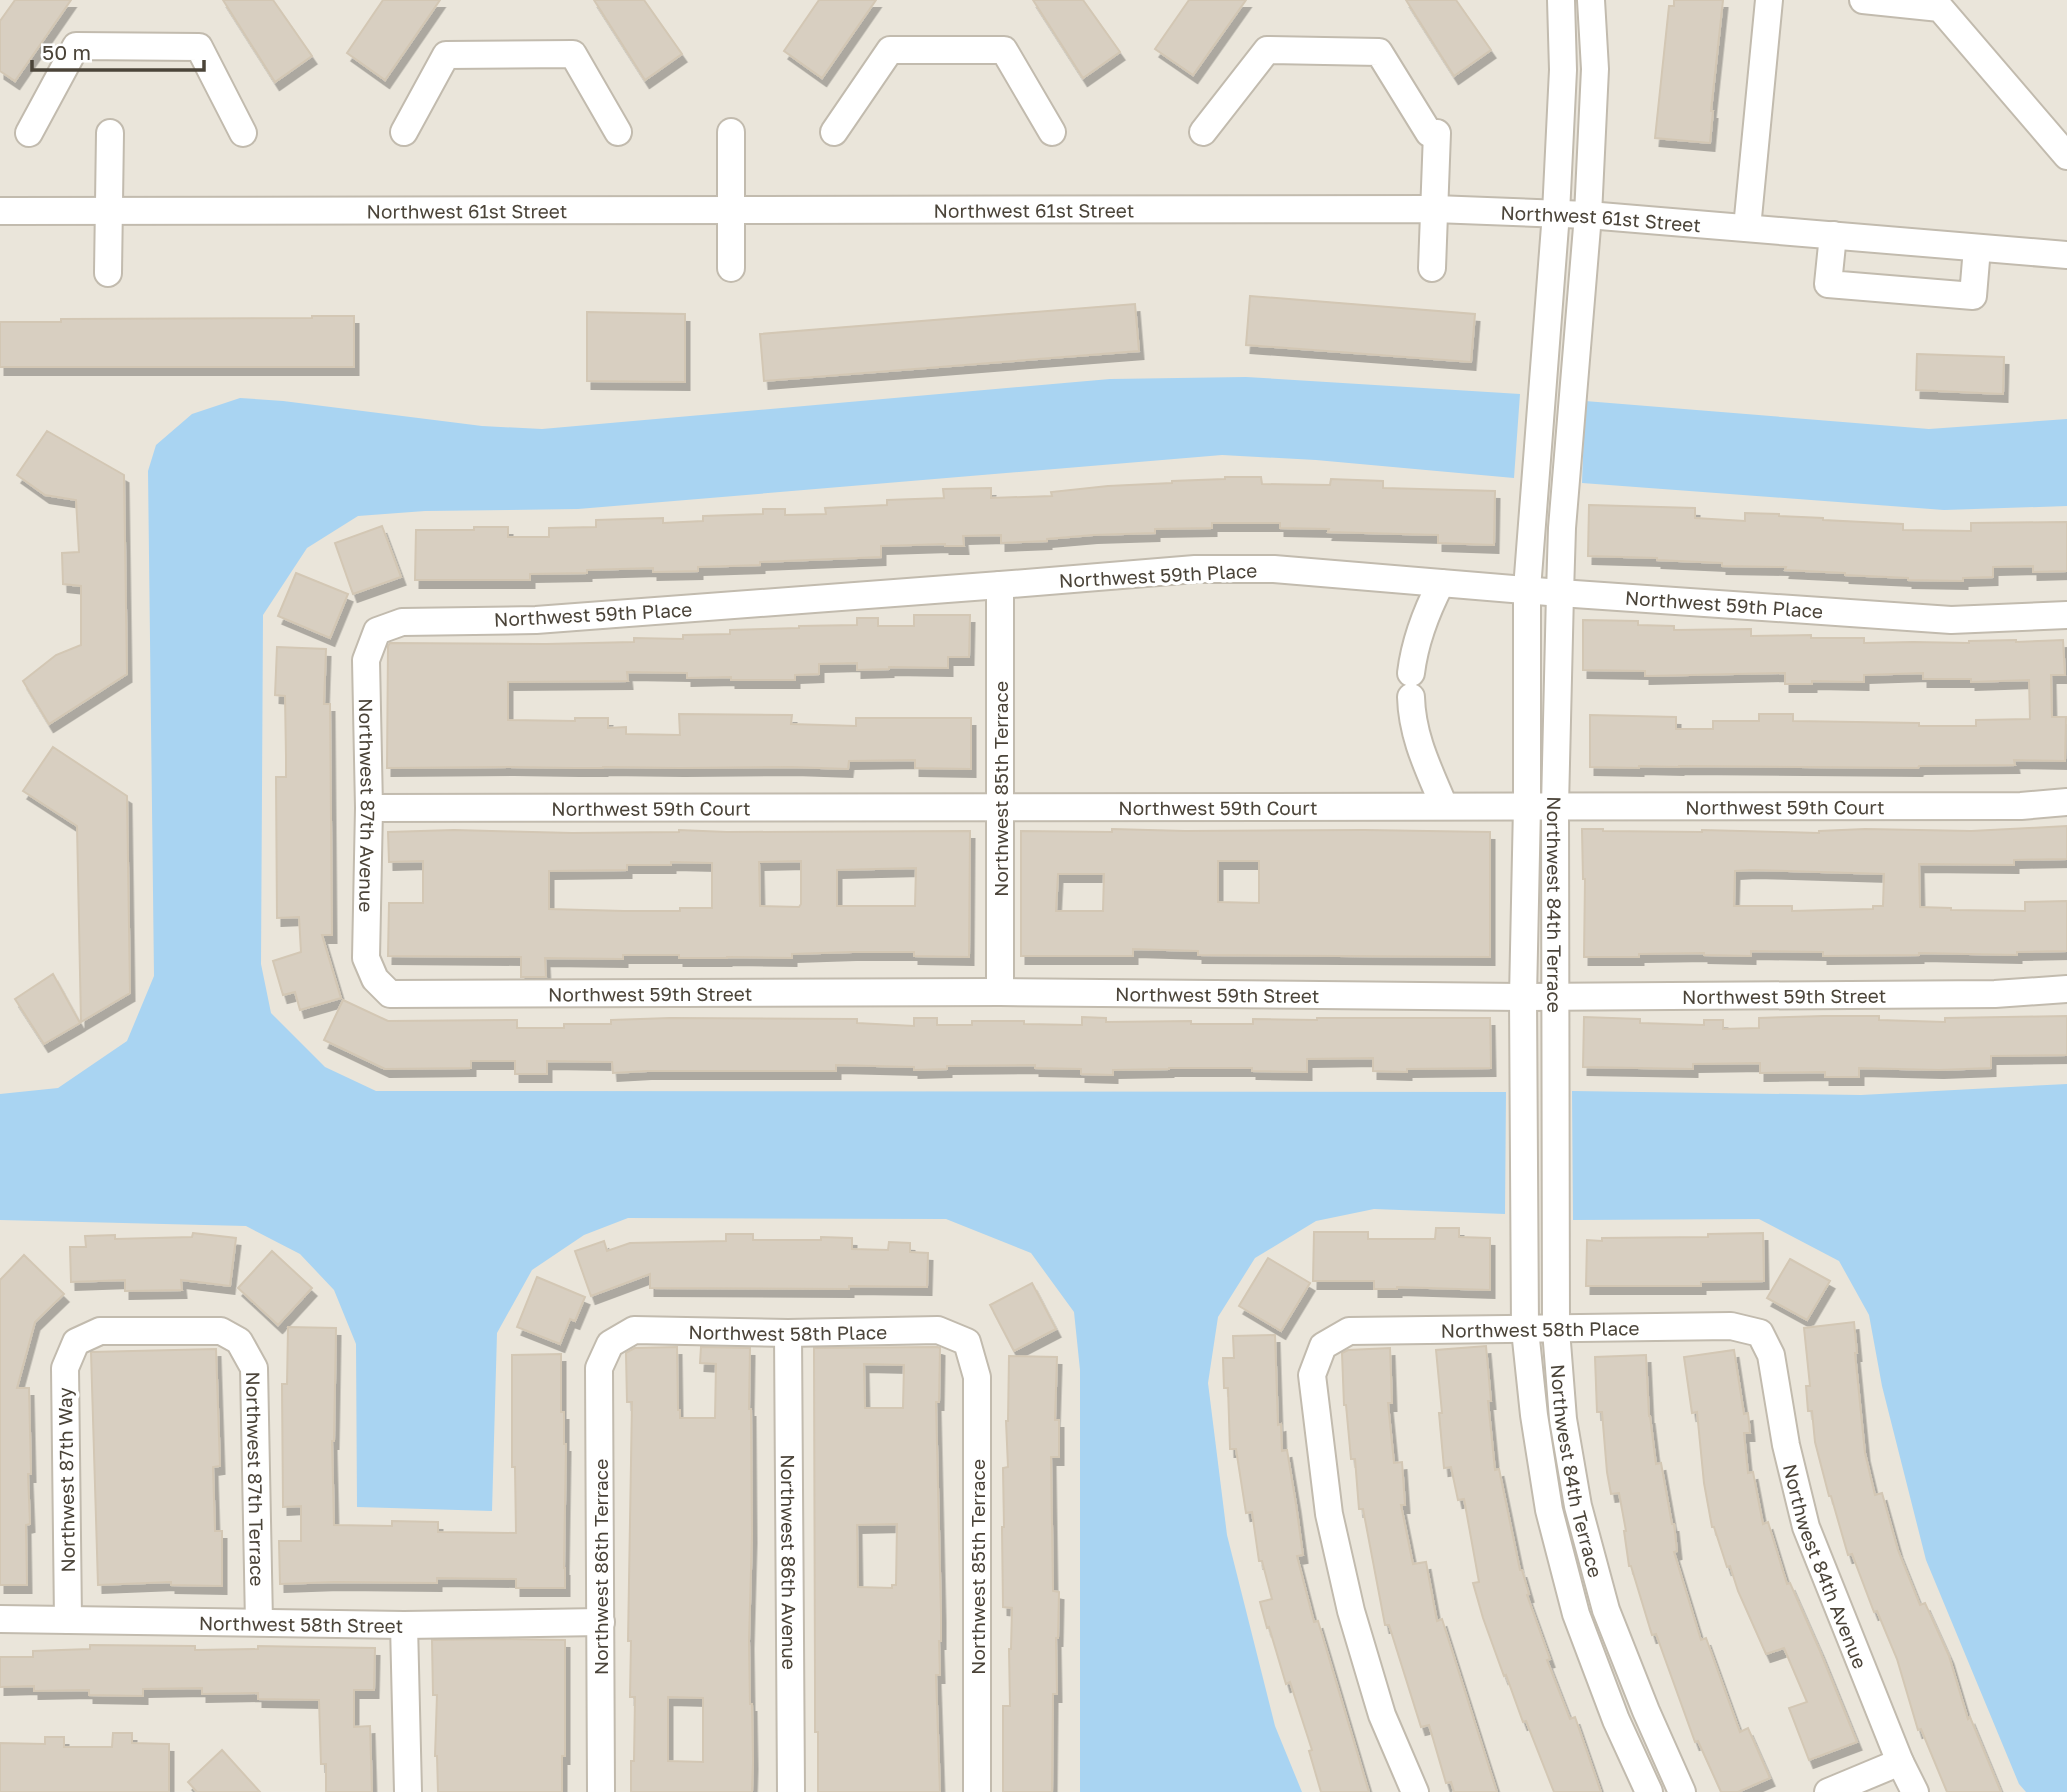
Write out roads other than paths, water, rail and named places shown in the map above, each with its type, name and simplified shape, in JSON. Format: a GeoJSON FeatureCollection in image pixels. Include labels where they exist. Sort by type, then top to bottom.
{"type":"FeatureCollection","features":[{"type":"Feature","properties":{"kind":"street","name":"Northwest 84th Terrace"},"geometry":{"type":"LineString","coordinates":[[1561,0],[1563,70],[1556,213],[1527,589],[1527,806],[1523,998],[1525,1330],[1534,1415],[1549,1510],[1576,1614],[1616,1720],[1649,1792]]}},
{"type":"Feature","properties":{"kind":"street","name":"Northwest 84th Terrace"},"geometry":{"type":"LineString","coordinates":[[1591,0],[1595,69],[1588,215],[1562,528],[1560,593],[1555,806],[1556,1329],[1563,1419],[1578,1506],[1605,1611],[1682,1792]]}},
{"type":"Feature","properties":{"kind":"street"},"geometry":{"type":"LineString","coordinates":[[1747,228],[1769,0]]}},
{"type":"Feature","properties":{"kind":"street"},"geometry":{"type":"LineString","coordinates":[[1863,0],[1940,8],[2067,156]]}},
{"type":"Feature","properties":{"kind":"street"},"geometry":{"type":"LineString","coordinates":[[30,133],[76,46],[90,46],[200,47],[243,133]]}},
{"type":"Feature","properties":{"kind":"street"},"geometry":{"type":"LineString","coordinates":[[834,131],[890,50],[1004,50],[1052,132]]}},
{"type":"Feature","properties":{"kind":"street"},"geometry":{"type":"LineString","coordinates":[[1203,132],[1267,50],[1379,52],[1433,133],[1432,268]]}},
{"type":"Feature","properties":{"kind":"street"},"geometry":{"type":"LineString","coordinates":[[404,132],[446,55],[573,54],[618,132]]}},
{"type":"Feature","properties":{"kind":"street"},"geometry":{"type":"LineString","coordinates":[[731,131],[731,268]]}},
{"type":"Feature","properties":{"kind":"street"},"geometry":{"type":"LineString","coordinates":[[108,273],[110,133]]}},
{"type":"Feature","properties":{"kind":"street","name":"Northwest 61st Street"},"geometry":{"type":"LineString","coordinates":[[0,211],[1434,209],[1588,215],[2067,255]]}},
{"type":"Feature","properties":{"kind":"street"},"geometry":{"type":"LineString","coordinates":[[1833,235],[1828,284],[1973,296],[1977,247]]}},
{"type":"Feature","properties":{"kind":"street","name":"Northwest 59th Place"},"geometry":{"type":"LineString","coordinates":[[377,631],[402,622],[536,620],[1195,569],[1274,569],[1560,593],[1951,620],[2067,615]]}},
{"type":"Feature","properties":{"kind":"street"},"geometry":{"type":"LineString","coordinates":[[1441,583],[1413,652],[1410,685],[1411,718],[1418,745],[1444,806]]}},
{"type":"Feature","properties":{"kind":"street","name":"Northwest 85th Terrace"},"geometry":{"type":"LineString","coordinates":[[1000,585],[1000,992]]}},
{"type":"Feature","properties":{"kind":"street","name":"Northwest 87th Avenue"},"geometry":{"type":"LineString","coordinates":[[375,979],[366,958],[369,808],[366,660],[377,631]]}},
{"type":"Feature","properties":{"kind":"street","name":"Northwest 59th Court"},"geometry":{"type":"LineString","coordinates":[[369,808],[2021,806],[2067,802]]}},
{"type":"Feature","properties":{"kind":"street","name":"Northwest 59th Street"},"geometry":{"type":"LineString","coordinates":[[375,979],[390,994],[1000,992],[1555,998],[1995,994],[2067,989]]}},
{"type":"Feature","properties":{"kind":"street","name":"Northwest 58th Place"},"geometry":{"type":"LineString","coordinates":[[1415,1792],[1382,1715],[1351,1611],[1329,1514],[1312,1375],[1323,1346],[1349,1331],[1731,1326],[1760,1333]]}},
{"type":"Feature","properties":{"kind":"street","name":"Northwest 58th Place"},"geometry":{"type":"LineString","coordinates":[[610,1344],[634,1329],[788,1333],[938,1329],[967,1342]]}},
{"type":"Feature","properties":{"kind":"street","name":"Northwest 87th Terrace"},"geometry":{"type":"LineString","coordinates":[[76,1342],[100,1331],[221,1331],[239,1340],[254,1368],[259,1622]]}},
{"type":"Feature","properties":{"kind":"street","name":"Northwest 86th Avenue"},"geometry":{"type":"LineString","coordinates":[[788,1333],[791,1792]]}},
{"type":"Feature","properties":{"kind":"street","name":"Northwest 84th Avenue"},"geometry":{"type":"LineString","coordinates":[[1760,1333],[1771,1355],[1786,1445],[1806,1527],[1900,1762],[1915,1792]]}},
{"type":"Feature","properties":{"kind":"street","name":"Northwest 87th Way"},"geometry":{"type":"LineString","coordinates":[[68,1620],[65,1368],[76,1342]]}},
{"type":"Feature","properties":{"kind":"street","name":"Northwest 85th Terrace"},"geometry":{"type":"LineString","coordinates":[[967,1342],[976,1377],[976,1792]]}},
{"type":"Feature","properties":{"kind":"street","name":"Northwest 86th Terrace"},"geometry":{"type":"LineString","coordinates":[[601,1792],[599,1368],[610,1344]]}},
{"type":"Feature","properties":{"kind":"street","name":"Northwest 58th Street"},"geometry":{"type":"LineString","coordinates":[[0,1619],[404,1625],[601,1622]]}},
{"type":"Feature","properties":{"kind":"street"},"geometry":{"type":"LineString","coordinates":[[404,1625],[408,1792]]}},
{"type":"Feature","properties":{"kind":"street"},"geometry":{"type":"LineString","coordinates":[[1828,1792],[1900,1762]]}},
{"type":"Feature","properties":{"kind":"water"},"geometry":{"type":"Polygon","coordinates":[[[1246,377],[1520,394],[1514,478],[1316,460],[1222,455],[578,509],[425,511],[358,516],[307,548],[263,615],[261,964],[271,1013],[325,1067],[376,1091],[1506,1092],[1505,1214],[1374,1209],[1316,1221],[1255,1258],[1218,1317],[1208,1383],[1227,1535],[1275,1726],[1302,1792],[1080,1792],[1080,1370],[1074,1312],[1031,1253],[946,1219],[628,1218],[584,1235],[532,1270],[497,1333],[492,1511],[357,1507],[356,1344],[334,1290],[300,1254],[246,1226],[0,1220],[0,1094],[58,1088],[127,1041],[154,976],[148,471],[156,445],[192,414],[240,398],[482,426],[542,429],[1110,379],[1246,377]]]}},
{"type":"Feature","properties":{"kind":"water"},"geometry":{"type":"Polygon","coordinates":[[[1585,401],[1929,429],[2067,419],[2067,506],[1944,510],[1582,483],[1585,401]]]}},
{"type":"Feature","properties":{"kind":"water"},"geometry":{"type":"Polygon","coordinates":[[[2067,1084],[2067,1792],[2026,1792],[2019,1784],[1926,1560],[1882,1386],[1869,1315],[1839,1261],[1759,1219],[1573,1220],[1572,1091],[1861,1095],[2067,1084]]]}}]}
